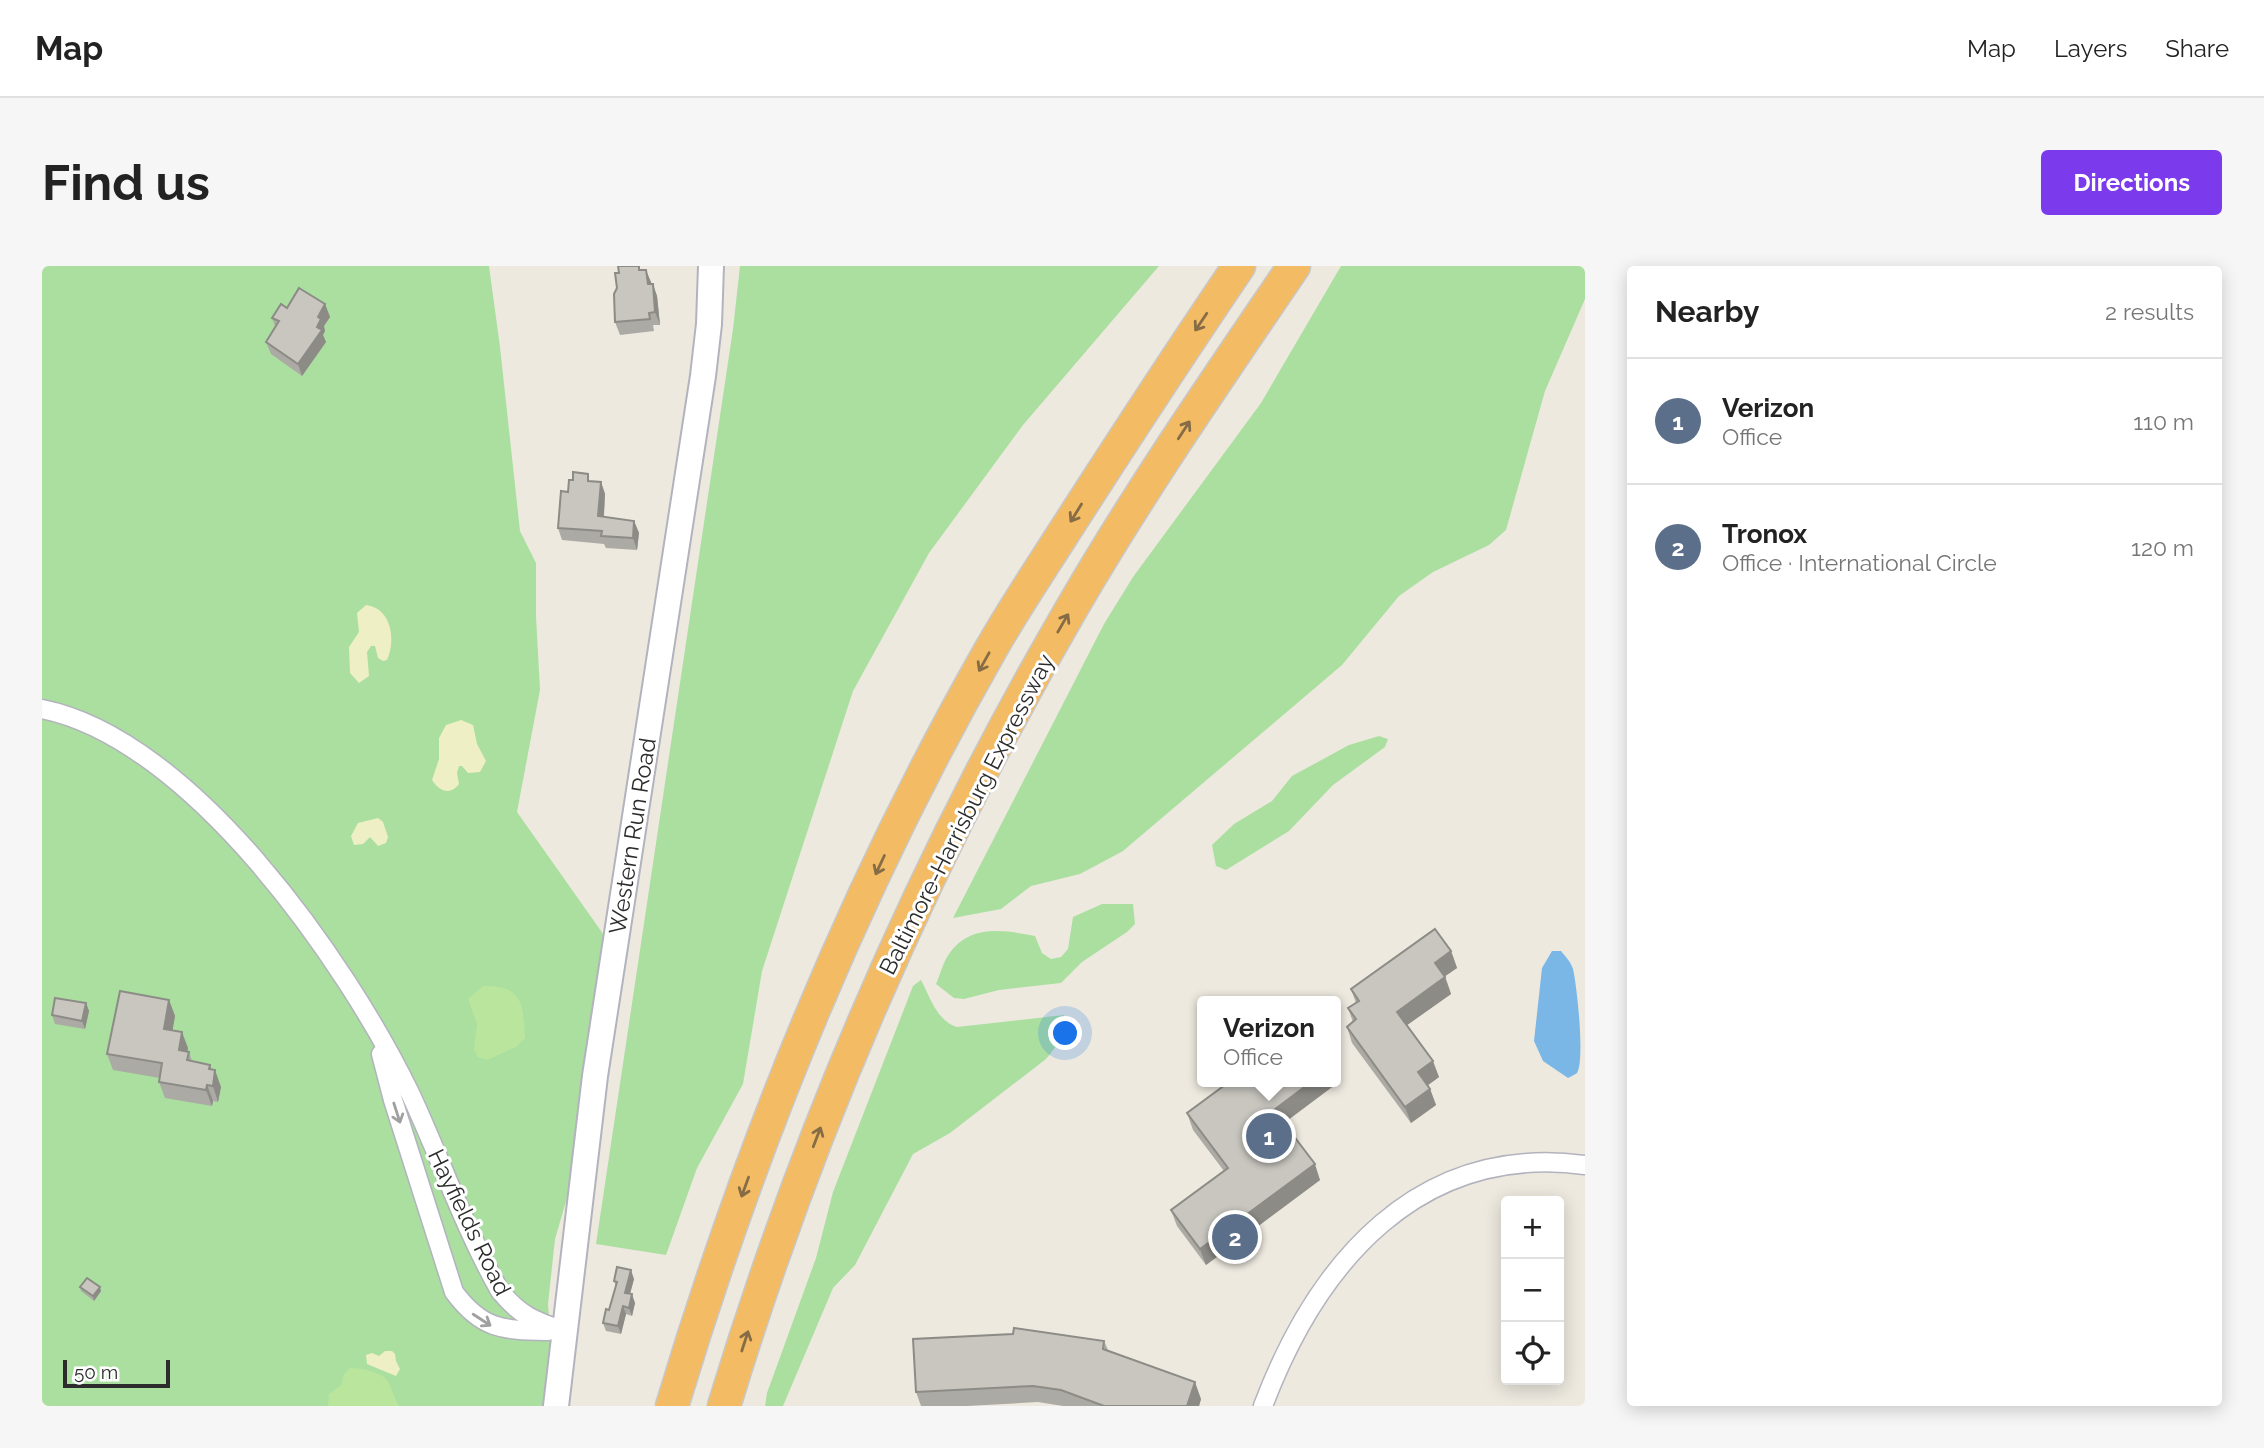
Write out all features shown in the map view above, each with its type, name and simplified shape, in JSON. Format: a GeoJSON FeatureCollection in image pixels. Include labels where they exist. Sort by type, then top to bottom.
{"type":"FeatureCollection","features":[{"type":"Feature","properties":{"kind":"highway"},"geometry":{"type":"LineString","coordinates":[[672,1406],[729,1232],[769,1122],[845,942],[932,760],[991,649],[1033,580],[1150,397],[1239,266]]}},
{"type":"Feature","properties":{"kind":"highway","name":"Baltimore-Harrisburg Expressway"},"geometry":{"type":"LineString","coordinates":[[724,1406],[793,1201],[846,1066],[894,954],[975,785],[1035,673],[1101,560],[1188,423],[1294,266]]}},
{"type":"Feature","properties":{"kind":"street","name":"Western Run Road"},"geometry":{"type":"LineString","coordinates":[[556,1406],[595,1076],[703,376],[709,324],[711,266]]}},
{"type":"Feature","properties":{"kind":"street","name":"Hayfields Road"},"geometry":{"type":"LineString","coordinates":[[42,709],[104,731],[139,751],[176,779],[240,844],[275,885],[318,939],[373,1024],[409,1092],[500,1291],[511,1306],[526,1318],[564,1331]]}},
{"type":"Feature","properties":{"kind":"street","name":"Hayfields Road"},"geometry":{"type":"LineString","coordinates":[[373,1024],[393,1100],[454,1292],[479,1320],[493,1327],[515,1331],[564,1331]]}},
{"type":"Feature","properties":{"kind":"street"},"geometry":{"type":"LineString","coordinates":[[1263,1406],[1280,1362],[1324,1289],[1363,1241],[1405,1204],[1446,1182],[1490,1167],[1554,1161],[1585,1165]]}},
{"type":"Feature","properties":{"kind":"green space"},"geometry":{"type":"Polygon","coordinates":[[[42,266],[489,266],[520,531],[536,563],[540,690],[517,812],[606,938],[577,1164],[555,1239],[548,1304],[552,1355],[547,1406],[42,1406],[42,266]]]}},
{"type":"Feature","properties":{"kind":"green space"},"geometry":{"type":"Polygon","coordinates":[[[740,266],[1159,266],[1023,425],[929,553],[853,691],[762,971],[743,1084],[697,1168],[666,1255],[596,1244],[733,329],[740,266]]]}},
{"type":"Feature","properties":{"kind":"green space"},"geometry":{"type":"Polygon","coordinates":[[[1341,266],[1585,266],[1585,299],[1545,391],[1506,530],[1489,545],[1433,572],[1399,596],[1342,665],[1123,851],[1080,874],[1031,886],[1001,909],[953,918],[1104,624],[1133,577],[1261,403],[1341,266]]]}},
{"type":"Feature","properties":{"kind":"green space"},"geometry":{"type":"Polygon","coordinates":[[[1379,736],[1388,739],[1385,747],[1333,785],[1289,831],[1226,870],[1216,866],[1212,845],[1234,824],[1272,801],[1292,776],[1349,745],[1379,736]]]}},
{"type":"Feature","properties":{"kind":"green space"},"geometry":{"type":"Polygon","coordinates":[[[1102,904],[1133,904],[1135,924],[1082,962],[1061,983],[999,990],[964,999],[954,998],[936,984],[943,965],[957,944],[977,934],[1000,931],[1035,936],[1042,953],[1051,959],[1061,957],[1068,949],[1073,917],[1102,904]]]}},
{"type":"Feature","properties":{"kind":"green space"},"geometry":{"type":"Polygon","coordinates":[[[921,980],[939,1014],[957,1027],[1064,1015],[1069,1024],[1066,1034],[1046,1059],[950,1133],[913,1154],[855,1265],[833,1288],[783,1406],[765,1406],[767,1393],[816,1258],[833,1192],[913,986],[921,980]]]}},
{"type":"Feature","properties":{"kind":"green space"},"geometry":{"type":"Polygon","coordinates":[[[483,986],[507,989],[519,999],[525,1038],[516,1047],[487,1060],[478,1057],[474,1050],[477,1024],[468,999],[483,986]]]}},
{"type":"Feature","properties":{"kind":"green space"},"geometry":{"type":"Polygon","coordinates":[[[350,1368],[367,1370],[383,1377],[390,1385],[399,1406],[328,1406],[329,1394],[341,1385],[344,1374],[350,1368]]]}},
{"type":"Feature","properties":{"kind":"sand"},"geometry":{"type":"Polygon","coordinates":[[[366,605],[382,612],[390,626],[391,644],[387,660],[383,661],[378,658],[375,646],[371,646],[367,652],[369,676],[359,683],[350,673],[349,647],[359,632],[357,613],[366,605]]]}},
{"type":"Feature","properties":{"kind":"sand"},"geometry":{"type":"Polygon","coordinates":[[[461,720],[473,725],[477,744],[486,761],[480,772],[468,773],[459,766],[459,784],[452,790],[445,791],[432,780],[439,759],[439,738],[446,725],[461,720]]]}},
{"type":"Feature","properties":{"kind":"sand"},"geometry":{"type":"Polygon","coordinates":[[[378,818],[383,822],[388,837],[386,843],[378,846],[370,837],[363,844],[354,845],[351,836],[358,823],[378,818]]]}},
{"type":"Feature","properties":{"kind":"sand"},"geometry":{"type":"Polygon","coordinates":[[[385,1351],[395,1354],[400,1369],[396,1376],[367,1364],[366,1355],[372,1353],[379,1356],[385,1351]]]}},
{"type":"Feature","properties":{"kind":"water"},"geometry":{"type":"Polygon","coordinates":[[[1552,951],[1561,951],[1569,962],[1573,969],[1576,991],[1579,1065],[1577,1073],[1568,1078],[1543,1061],[1534,1041],[1542,968],[1552,951]]]}},
{"type":"Feature","properties":{"kind":"building"},"geometry":{"type":"Polygon","coordinates":[[[618,266],[639,266],[639,270],[646,270],[648,284],[653,284],[655,312],[649,313],[650,319],[615,322],[615,273],[619,273],[618,266]]]}},
{"type":"Feature","properties":{"kind":"building"},"geometry":{"type":"Polygon","coordinates":[[[299,288],[325,304],[318,317],[321,319],[317,327],[322,330],[298,364],[266,342],[279,321],[272,318],[281,304],[287,308],[299,288]]]}},
{"type":"Feature","properties":{"kind":"building"},"geometry":{"type":"Polygon","coordinates":[[[573,472],[588,474],[588,481],[601,482],[598,516],[634,521],[633,538],[601,536],[602,531],[558,528],[561,491],[568,492],[573,472]]]}},
{"type":"Feature","properties":{"kind":"building"},"geometry":{"type":"Polygon","coordinates":[[[1435,929],[1451,951],[1435,963],[1445,977],[1397,1012],[1433,1061],[1418,1072],[1430,1089],[1405,1107],[1347,1027],[1356,1019],[1348,1008],[1359,1001],[1351,989],[1435,929]]]}},
{"type":"Feature","properties":{"kind":"building"},"geometry":{"type":"Polygon","coordinates":[[[120,991],[169,1000],[164,1029],[182,1032],[179,1050],[189,1052],[187,1060],[210,1065],[209,1069],[215,1070],[213,1086],[207,1085],[206,1090],[159,1082],[162,1063],[107,1054],[120,991]]]}},
{"type":"Feature","properties":{"kind":"building"},"geometry":{"type":"Polygon","coordinates":[[[55,998],[86,1003],[82,1021],[52,1015],[55,998]]]}},
{"type":"Feature","properties":{"kind":"building"},"geometry":{"type":"Polygon","coordinates":[[[1222,1087],[1304,1087],[1274,1110],[1315,1164],[1200,1249],[1171,1210],[1228,1168],[1187,1113],[1222,1087]]]}},
{"type":"Feature","properties":{"kind":"building"},"geometry":{"type":"Polygon","coordinates":[[[617,1267],[631,1270],[625,1293],[632,1294],[629,1308],[623,1306],[618,1326],[603,1323],[617,1282],[614,1281],[617,1267]]]}},
{"type":"Feature","properties":{"kind":"building"},"geometry":{"type":"Polygon","coordinates":[[[87,1278],[100,1287],[93,1296],[80,1287],[87,1278]]]}},
{"type":"Feature","properties":{"kind":"building"},"geometry":{"type":"Polygon","coordinates":[[[1014,1328],[1104,1341],[1103,1349],[1195,1382],[1187,1406],[1104,1406],[1061,1390],[1033,1386],[916,1392],[913,1339],[1013,1334],[1014,1328]]]}},
{"type":"Feature","properties":{"kind":"place","name":"Verizon"},"geometry":{"type":"Point","coordinates":[1269,1136]}},
{"type":"Feature","properties":{"kind":"place","name":"Tronox"},"geometry":{"type":"Point","coordinates":[1235,1237]}}]}
